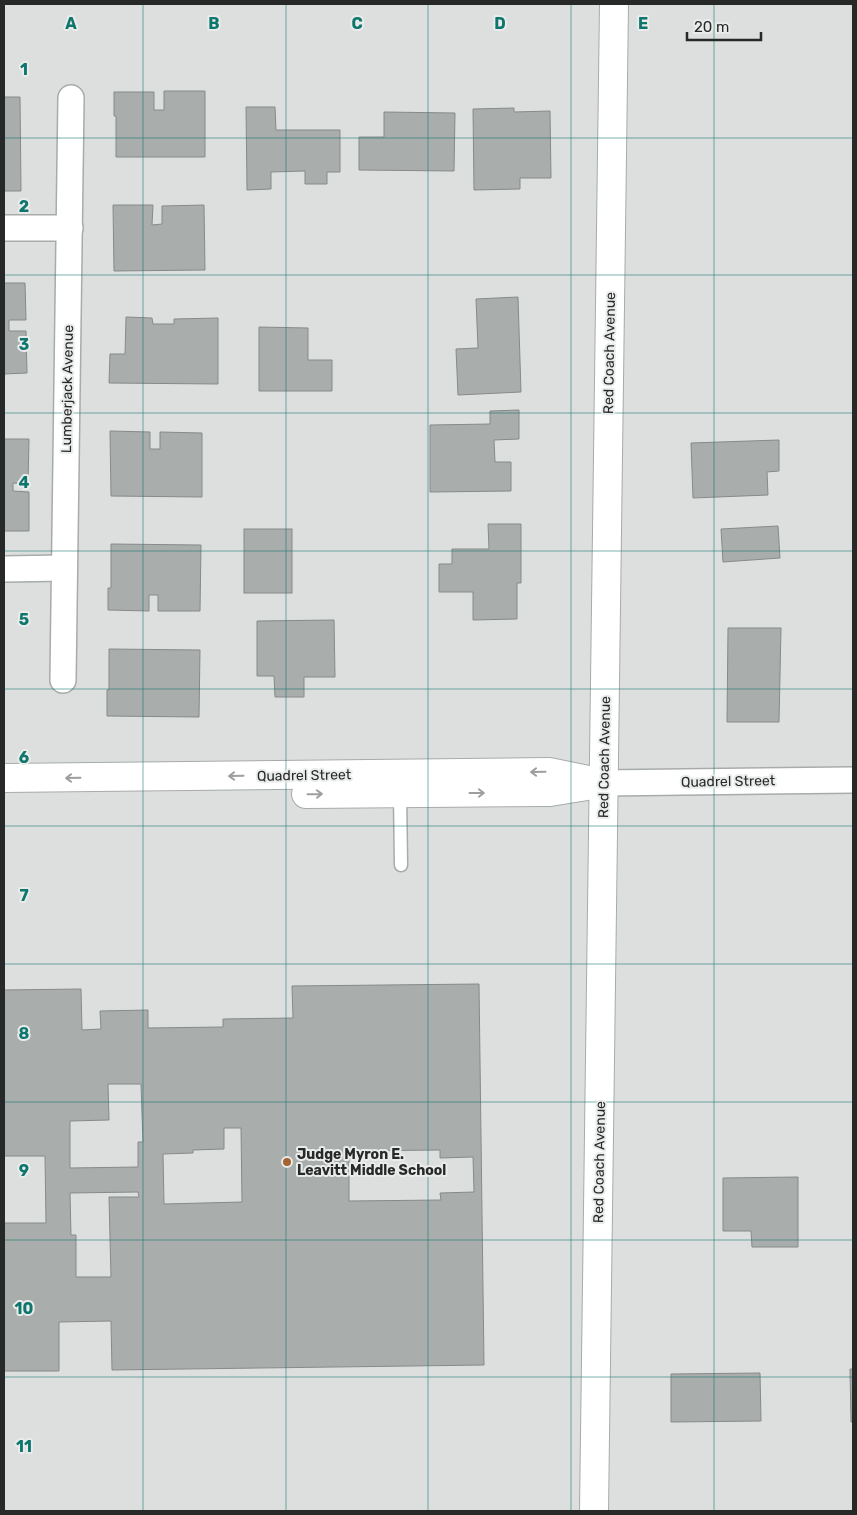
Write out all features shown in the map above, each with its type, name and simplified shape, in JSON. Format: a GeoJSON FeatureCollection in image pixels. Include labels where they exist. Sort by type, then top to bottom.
{"type":"FeatureCollection","features":[{"type":"Feature","properties":{"kind":"street","name":"Red Coach Avenue"},"geometry":{"type":"LineString","coordinates":[[594,1511],[614,4]]}},
{"type":"Feature","properties":{"kind":"street","name":"Lumberjack Avenue"},"geometry":{"type":"LineString","coordinates":[[63,680],[72,98]]}},
{"type":"Feature","properties":{"kind":"street"},"geometry":{"type":"LineString","coordinates":[[4,228],[70,228]]}},
{"type":"Feature","properties":{"kind":"street"},"geometry":{"type":"LineString","coordinates":[[4,569],[64,568]]}},
{"type":"Feature","properties":{"kind":"street","name":"Quadrel Street"},"geometry":{"type":"LineString","coordinates":[[4,797],[400,784],[549,772],[603,783],[853,780]]}},
{"type":"Feature","properties":{"kind":"street","name":"Quadrel Street"},"geometry":{"type":"LineString","coordinates":[[4,778],[400,784]]}},
{"type":"Feature","properties":{"kind":"lane"},"geometry":{"type":"LineString","coordinates":[[400,784],[401,865]]}},
{"type":"Feature","properties":{"kind":"building"},"geometry":{"type":"Polygon","coordinates":[[[164,91],[205,91],[205,157],[116,157],[114,92],[154,92],[154,110],[164,110],[164,91]]]}},
{"type":"Feature","properties":{"kind":"building"},"geometry":{"type":"Polygon","coordinates":[[[4,97],[20,97],[21,191],[4,191],[4,97]]]}},
{"type":"Feature","properties":{"kind":"building"},"geometry":{"type":"Polygon","coordinates":[[[246,107],[275,107],[276,130],[340,130],[340,172],[327,172],[327,184],[305,184],[305,171],[271,172],[271,189],[247,190],[246,107]]]}},
{"type":"Feature","properties":{"kind":"building"},"geometry":{"type":"Polygon","coordinates":[[[514,108],[514,112],[550,111],[551,178],[520,178],[520,189],[474,190],[473,109],[514,108]]]}},
{"type":"Feature","properties":{"kind":"building"},"geometry":{"type":"Polygon","coordinates":[[[384,112],[455,113],[454,171],[359,170],[359,137],[384,137],[384,112]]]}},
{"type":"Feature","properties":{"kind":"building"},"geometry":{"type":"Polygon","coordinates":[[[113,205],[153,205],[152,225],[162,224],[162,206],[204,205],[205,270],[114,271],[113,205]]]}},
{"type":"Feature","properties":{"kind":"building"},"geometry":{"type":"Polygon","coordinates":[[[4,283],[25,283],[26,320],[9,320],[9,331],[26,331],[27,373],[4,374],[4,283]]]}},
{"type":"Feature","properties":{"kind":"building"},"geometry":{"type":"Polygon","coordinates":[[[518,297],[521,392],[458,395],[456,349],[478,348],[476,299],[518,297]]]}},
{"type":"Feature","properties":{"kind":"building"},"geometry":{"type":"Polygon","coordinates":[[[126,317],[152,318],[153,324],[174,324],[174,319],[218,318],[218,384],[109,383],[110,354],[125,354],[126,317]]]}},
{"type":"Feature","properties":{"kind":"building"},"geometry":{"type":"Polygon","coordinates":[[[259,327],[308,328],[308,360],[332,360],[332,391],[259,391],[259,327]]]}},
{"type":"Feature","properties":{"kind":"building"},"geometry":{"type":"Polygon","coordinates":[[[519,410],[519,439],[494,440],[495,462],[511,462],[511,491],[430,492],[430,425],[490,424],[490,411],[519,410]]]}},
{"type":"Feature","properties":{"kind":"building"},"geometry":{"type":"Polygon","coordinates":[[[110,431],[150,432],[150,449],[160,449],[160,432],[202,433],[202,497],[111,496],[110,431]]]}},
{"type":"Feature","properties":{"kind":"building"},"geometry":{"type":"Polygon","coordinates":[[[4,439],[29,439],[28,484],[13,483],[13,491],[29,492],[29,531],[4,531],[4,439]]]}},
{"type":"Feature","properties":{"kind":"building"},"geometry":{"type":"Polygon","coordinates":[[[779,440],[779,471],[767,472],[768,495],[693,498],[691,443],[779,440]]]}},
{"type":"Feature","properties":{"kind":"building"},"geometry":{"type":"Polygon","coordinates":[[[488,524],[521,524],[521,583],[517,583],[517,619],[473,620],[473,592],[439,592],[439,564],[452,564],[452,549],[489,549],[488,524]]]}},
{"type":"Feature","properties":{"kind":"building"},"geometry":{"type":"Polygon","coordinates":[[[778,526],[780,558],[723,562],[721,529],[778,526]]]}},
{"type":"Feature","properties":{"kind":"building"},"geometry":{"type":"Polygon","coordinates":[[[244,529],[292,529],[292,593],[244,593],[244,529]]]}},
{"type":"Feature","properties":{"kind":"building"},"geometry":{"type":"Polygon","coordinates":[[[111,544],[201,545],[200,611],[158,611],[158,595],[149,595],[149,611],[108,610],[108,588],[111,588],[111,544]]]}},
{"type":"Feature","properties":{"kind":"building"},"geometry":{"type":"Polygon","coordinates":[[[334,620],[335,677],[304,677],[304,697],[275,697],[274,676],[257,676],[257,621],[334,620]]]}},
{"type":"Feature","properties":{"kind":"building"},"geometry":{"type":"Polygon","coordinates":[[[728,628],[781,628],[779,722],[727,722],[728,628]]]}},
{"type":"Feature","properties":{"kind":"building"},"geometry":{"type":"Polygon","coordinates":[[[109,649],[200,650],[199,717],[107,716],[109,649]]]}},
{"type":"Feature","properties":{"kind":"building"},"geometry":{"type":"Polygon","coordinates":[[[479,984],[484,1365],[112,1370],[111,1321],[59,1322],[59,1371],[4,1371],[4,1223],[46,1223],[45,1156],[4,1156],[4,990],[81,989],[82,1030],[101,1029],[100,1011],[148,1010],[148,1028],[223,1027],[223,1019],[293,1018],[292,986],[479,984]],[[108,1084],[109,1120],[70,1121],[70,1168],[138,1167],[138,1142],[143,1142],[141,1084],[108,1084]],[[224,1128],[224,1149],[193,1150],[193,1153],[163,1154],[164,1204],[242,1202],[241,1128],[224,1128]],[[440,1150],[349,1151],[349,1201],[441,1200],[440,1193],[474,1192],[473,1157],[440,1158],[440,1150]],[[138,1192],[70,1193],[71,1235],[76,1235],[76,1277],[111,1277],[109,1197],[139,1197],[138,1192]]]}},
{"type":"Feature","properties":{"kind":"building"},"geometry":{"type":"Polygon","coordinates":[[[798,1177],[798,1247],[752,1247],[751,1231],[723,1231],[723,1178],[798,1177]]]}},
{"type":"Feature","properties":{"kind":"building"},"geometry":{"type":"Polygon","coordinates":[[[850,1369],[853,1369],[853,1422],[851,1422],[850,1369]]]}},
{"type":"Feature","properties":{"kind":"building"},"geometry":{"type":"Polygon","coordinates":[[[760,1373],[761,1421],[671,1422],[671,1374],[760,1373]]]}},
{"type":"Feature","properties":{"kind":"place","name":"Judge Myron E. Leavitt Middle School"},"geometry":{"type":"Point","coordinates":[287,1162]}}]}
